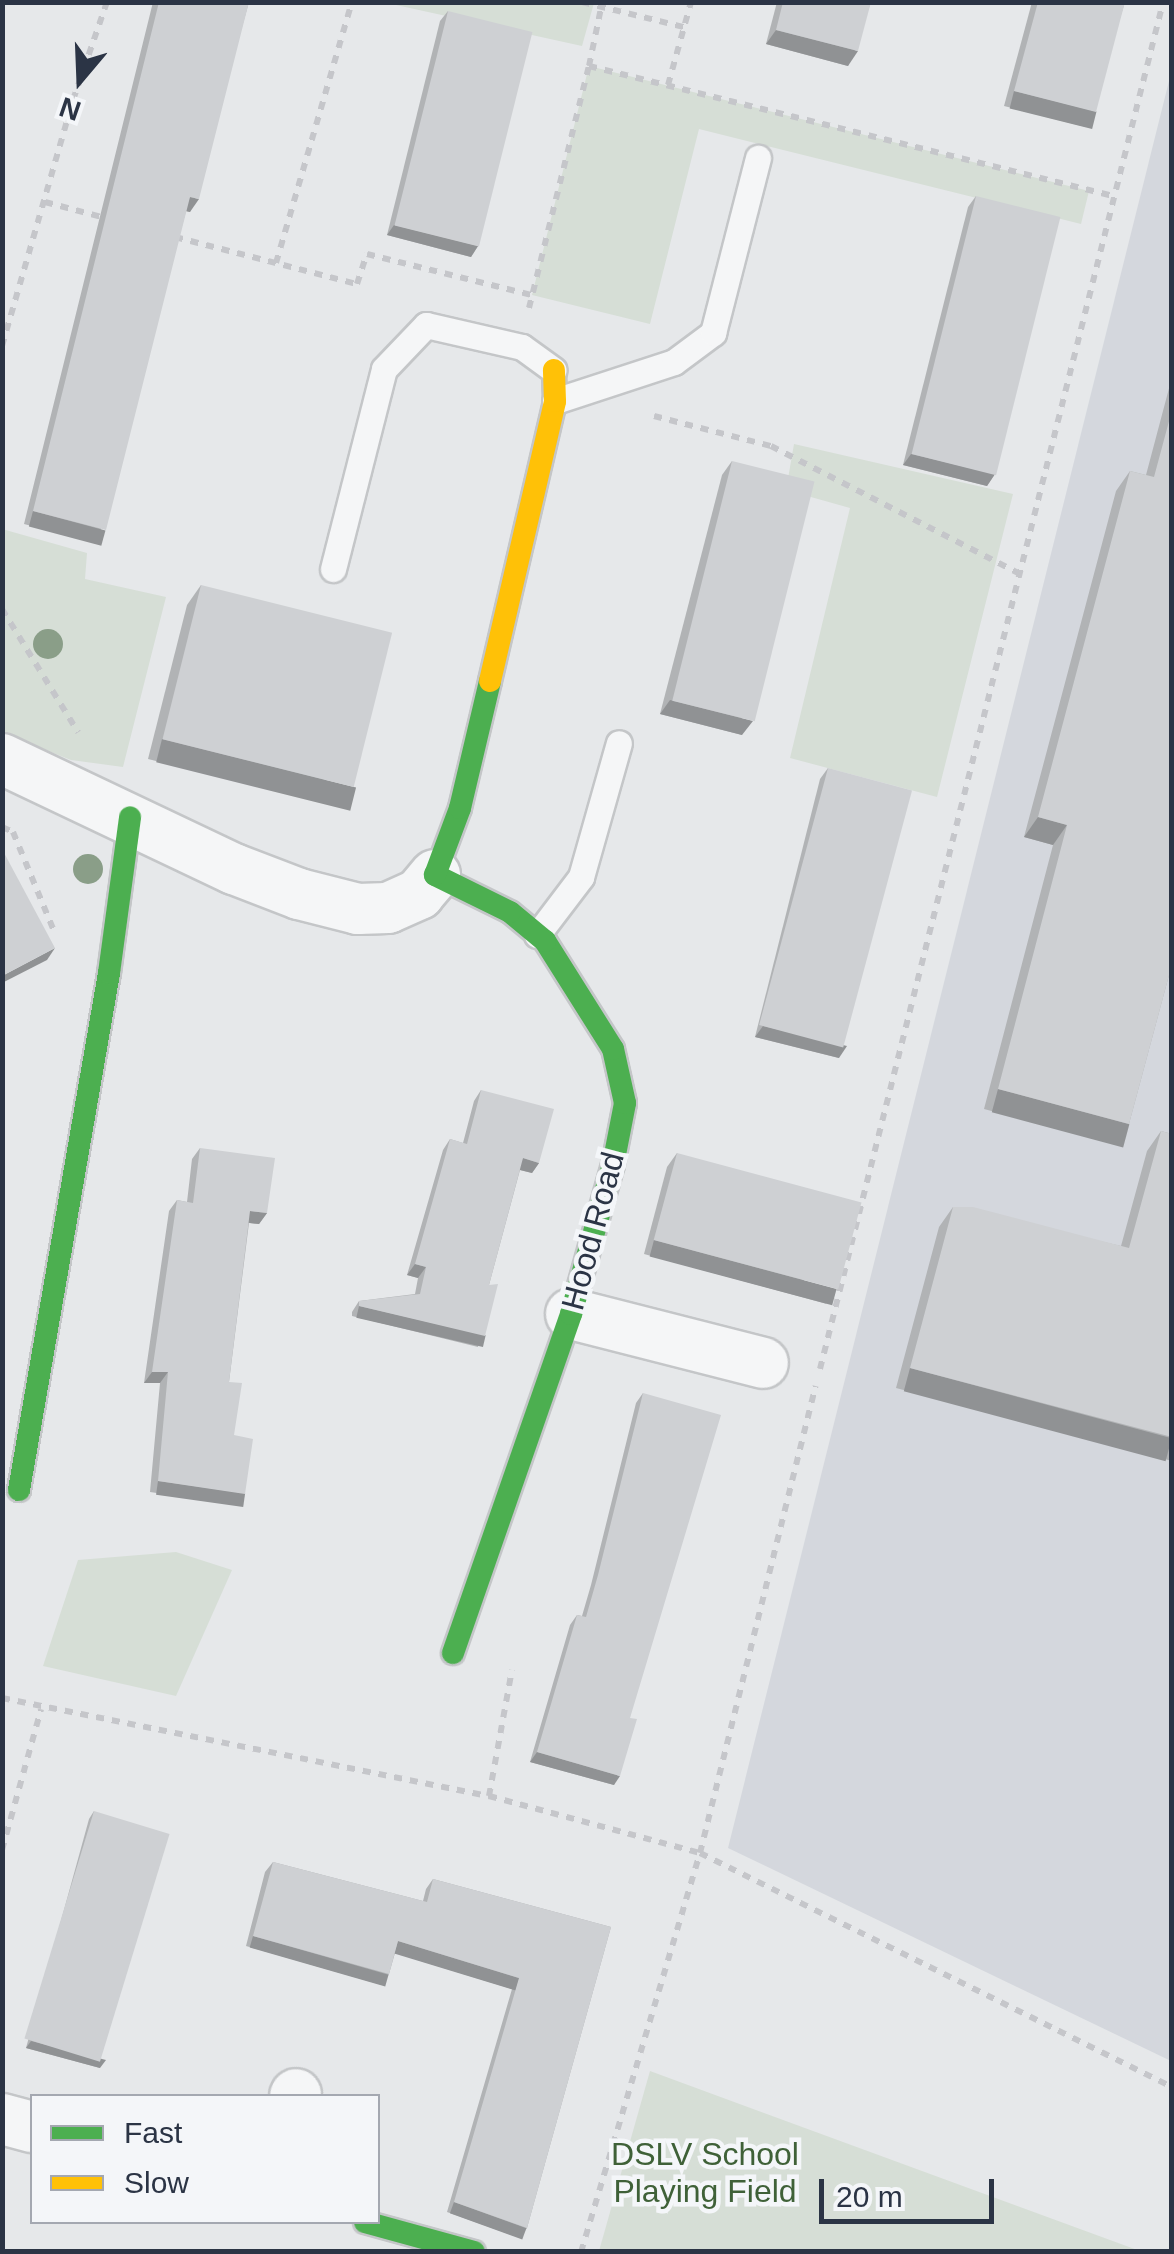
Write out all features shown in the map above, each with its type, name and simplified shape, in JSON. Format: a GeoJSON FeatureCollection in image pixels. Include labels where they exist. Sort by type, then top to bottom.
{"type":"FeatureCollection","features":[{"type":"Feature","properties":{"kind":"street"},"geometry":{"type":"LineString","coordinates":[[2,760],[234,869],[358,909],[388,908],[419,894],[435,875],[460,808],[555,401],[554,370]]}},
{"type":"Feature","properties":{"kind":"street"},"geometry":{"type":"LineString","coordinates":[[20,1490],[109,973],[130,817]]}},
{"type":"Feature","properties":{"kind":"street","name":"Hood Road"},"geometry":{"type":"LineString","coordinates":[[435,875],[510,912],[545,941],[613,1050],[625,1103],[613,1165],[571,1314],[453,1653]]}},
{"type":"Feature","properties":{"kind":"street"},"geometry":{"type":"LineString","coordinates":[[571,1314],[763,1364]]}},
{"type":"Feature","properties":{"kind":"street"},"geometry":{"type":"LineString","coordinates":[[372,2224],[474,2252]]}},
{"type":"Feature","properties":{"kind":"lane"},"geometry":{"type":"LineString","coordinates":[[555,401],[674,362],[713,334],[758,158]]}},
{"type":"Feature","properties":{"kind":"lane"},"geometry":{"type":"LineString","coordinates":[[333,570],[384,369],[426,326],[522,347],[554,370]]}},
{"type":"Feature","properties":{"kind":"lane"},"geometry":{"type":"LineString","coordinates":[[537,935],[581,877],[618,743]]}},
{"type":"Feature","properties":{"kind":"path"},"geometry":{"type":"LineString","coordinates":[[2,346],[73,100],[108,2]]}},
{"type":"Feature","properties":{"kind":"path"},"geometry":{"type":"LineString","coordinates":[[276,263],[352,2]]}},
{"type":"Feature","properties":{"kind":"path"},"geometry":{"type":"LineString","coordinates":[[582,2],[684,28]]}},
{"type":"Feature","properties":{"kind":"path"},"geometry":{"type":"LineString","coordinates":[[668,85],[691,2]]}},
{"type":"Feature","properties":{"kind":"path"},"geometry":{"type":"LineString","coordinates":[[581,2252],[700,1852],[1163,2]]}},
{"type":"Feature","properties":{"kind":"path"},"geometry":{"type":"LineString","coordinates":[[522,347],[601,8]]}},
{"type":"Feature","properties":{"kind":"path"},"geometry":{"type":"LineString","coordinates":[[589,66],[1113,196]]}},
{"type":"Feature","properties":{"kind":"path"},"geometry":{"type":"LineString","coordinates":[[45,202],[122,223]]}},
{"type":"Feature","properties":{"kind":"path"},"geometry":{"type":"LineString","coordinates":[[160,233],[357,284],[367,254],[532,295]]}},
{"type":"Feature","properties":{"kind":"path"},"geometry":{"type":"LineString","coordinates":[[626,377],[638,412],[771,446],[1018,573]]}},
{"type":"Feature","properties":{"kind":"path"},"geometry":{"type":"LineString","coordinates":[[2,610],[81,737]]}},
{"type":"Feature","properties":{"kind":"path"},"geometry":{"type":"LineString","coordinates":[[2,827],[13,832],[54,931],[109,973]]}},
{"type":"Feature","properties":{"kind":"path"},"geometry":{"type":"LineString","coordinates":[[2,1698],[41,1709],[489,1796],[700,1852],[1172,2087]]}},
{"type":"Feature","properties":{"kind":"path"},"geometry":{"type":"LineString","coordinates":[[2,1850],[41,1709]]}},
{"type":"Feature","properties":{"kind":"shaded area"},"geometry":{"type":"Polygon","coordinates":[[[1171,73],[1171,2061],[728,1848],[1171,73]]]}},
{"type":"Feature","properties":{"kind":"green space"},"geometry":{"type":"Polygon","coordinates":[[[387,3],[594,3],[582,46],[387,3]]]}},
{"type":"Feature","properties":{"kind":"green space"},"geometry":{"type":"Polygon","coordinates":[[[589,66],[1089,191],[1081,224],[699,129],[650,324],[532,295],[589,66]]]}},
{"type":"Feature","properties":{"kind":"green space"},"geometry":{"type":"Polygon","coordinates":[[[794,444],[1013,494],[937,797],[790,758],[850,508],[786,490],[794,444]]]}},
{"type":"Feature","properties":{"kind":"green space"},"geometry":{"type":"Polygon","coordinates":[[[2,529],[87,553],[85,579],[166,597],[123,767],[71,760],[3,733],[2,529]]]}},
{"type":"Feature","properties":{"kind":"green space"},"geometry":{"type":"Polygon","coordinates":[[[176,1552],[232,1570],[176,1696],[43,1666],[78,1560],[176,1552]]]}},
{"type":"Feature","properties":{"kind":"green space","name":"DSLV School Playing Field"},"geometry":{"type":"Polygon","coordinates":[[[650,2071],[1140,2251],[599,2251],[650,2071]]]}},
{"type":"Feature","properties":{"kind":"building"},"geometry":{"type":"Polygon","coordinates":[[[159,2],[249,2],[199,199],[190,197],[106,530],[33,511],[159,2]]]}},
{"type":"Feature","properties":{"kind":"building"},"geometry":{"type":"Polygon","coordinates":[[[783,2],[871,2],[858,51],[776,30],[783,2]]]}},
{"type":"Feature","properties":{"kind":"building"},"geometry":{"type":"Polygon","coordinates":[[[1038,2],[1125,2],[1096,112],[1014,91],[1038,2]]]}},
{"type":"Feature","properties":{"kind":"building"},"geometry":{"type":"Polygon","coordinates":[[[448,11],[532,32],[479,246],[395,225],[448,11]]]}},
{"type":"Feature","properties":{"kind":"building"},"geometry":{"type":"Polygon","coordinates":[[[976,196],[1060,217],[996,475],[912,454],[976,196]]]}},
{"type":"Feature","properties":{"kind":"building"},"geometry":{"type":"Polygon","coordinates":[[[1172,410],[1172,964],[1129,1124],[998,1089],[1067,825],[1038,817],[1130,471],[1154,477],[1172,410]]]}},
{"type":"Feature","properties":{"kind":"building"},"geometry":{"type":"Polygon","coordinates":[[[732,461],[814,482],[755,721],[672,701],[732,461]]]}},
{"type":"Feature","properties":{"kind":"building"},"geometry":{"type":"Polygon","coordinates":[[[201,585],[392,633],[354,787],[163,739],[201,585]]]}},
{"type":"Feature","properties":{"kind":"building"},"geometry":{"type":"Polygon","coordinates":[[[828,768],[912,791],[843,1047],[759,1025],[828,768]]]}},
{"type":"Feature","properties":{"kind":"building"},"geometry":{"type":"Polygon","coordinates":[[[2,849],[55,948],[2,976],[2,849]]]}},
{"type":"Feature","properties":{"kind":"building"},"geometry":{"type":"Polygon","coordinates":[[[481,1090],[554,1109],[539,1163],[523,1158],[489,1285],[498,1284],[485,1336],[359,1306],[359,1301],[420,1294],[426,1267],[415,1264],[450,1139],[467,1144],[481,1090]]]}},
{"type":"Feature","properties":{"kind":"building"},"geometry":{"type":"Polygon","coordinates":[[[1161,1131],[1172,1134],[1172,1437],[910,1368],[953,1207],[973,1207],[1129,1248],[1161,1131]]]}},
{"type":"Feature","properties":{"kind":"building"},"geometry":{"type":"Polygon","coordinates":[[[200,1148],[275,1158],[267,1213],[250,1211],[229,1382],[242,1383],[234,1435],[253,1439],[245,1494],[158,1481],[168,1372],[152,1372],[177,1200],[193,1203],[200,1148]]]}},
{"type":"Feature","properties":{"kind":"building"},"geometry":{"type":"Polygon","coordinates":[[[677,1153],[861,1202],[838,1289],[654,1240],[677,1153]]]}},
{"type":"Feature","properties":{"kind":"building"},"geometry":{"type":"Polygon","coordinates":[[[643,1393],[721,1415],[630,1718],[637,1719],[620,1776],[537,1752],[577,1615],[586,1617],[643,1393]]]}},
{"type":"Feature","properties":{"kind":"building"},"geometry":{"type":"Polygon","coordinates":[[[94,1811],[170,1834],[100,2062],[24,2039],[94,1811]]]}},
{"type":"Feature","properties":{"kind":"building"},"geometry":{"type":"Polygon","coordinates":[[[273,1862],[427,1902],[433,1879],[611,1927],[527,2228],[454,2202],[519,1978],[398,1941],[389,1974],[253,1936],[273,1862]]]}},
{"type":"Feature","properties":{"kind":"traffic: fast"},"geometry":{"type":"LineString","coordinates":[[453,1653],[571,1314],[613,1165],[625,1103],[613,1049],[545,941],[510,912],[435,875],[460,808],[490,681]]}},
{"type":"Feature","properties":{"kind":"traffic: fast"},"geometry":{"type":"LineString","coordinates":[[19,1490],[109,973],[130,817]]}},
{"type":"Feature","properties":{"kind":"traffic: fast"},"geometry":{"type":"LineString","coordinates":[[372,2224],[474,2252]]}},
{"type":"Feature","properties":{"kind":"traffic: slow"},"geometry":{"type":"LineString","coordinates":[[490,681],[555,401],[554,370]]}}]}
